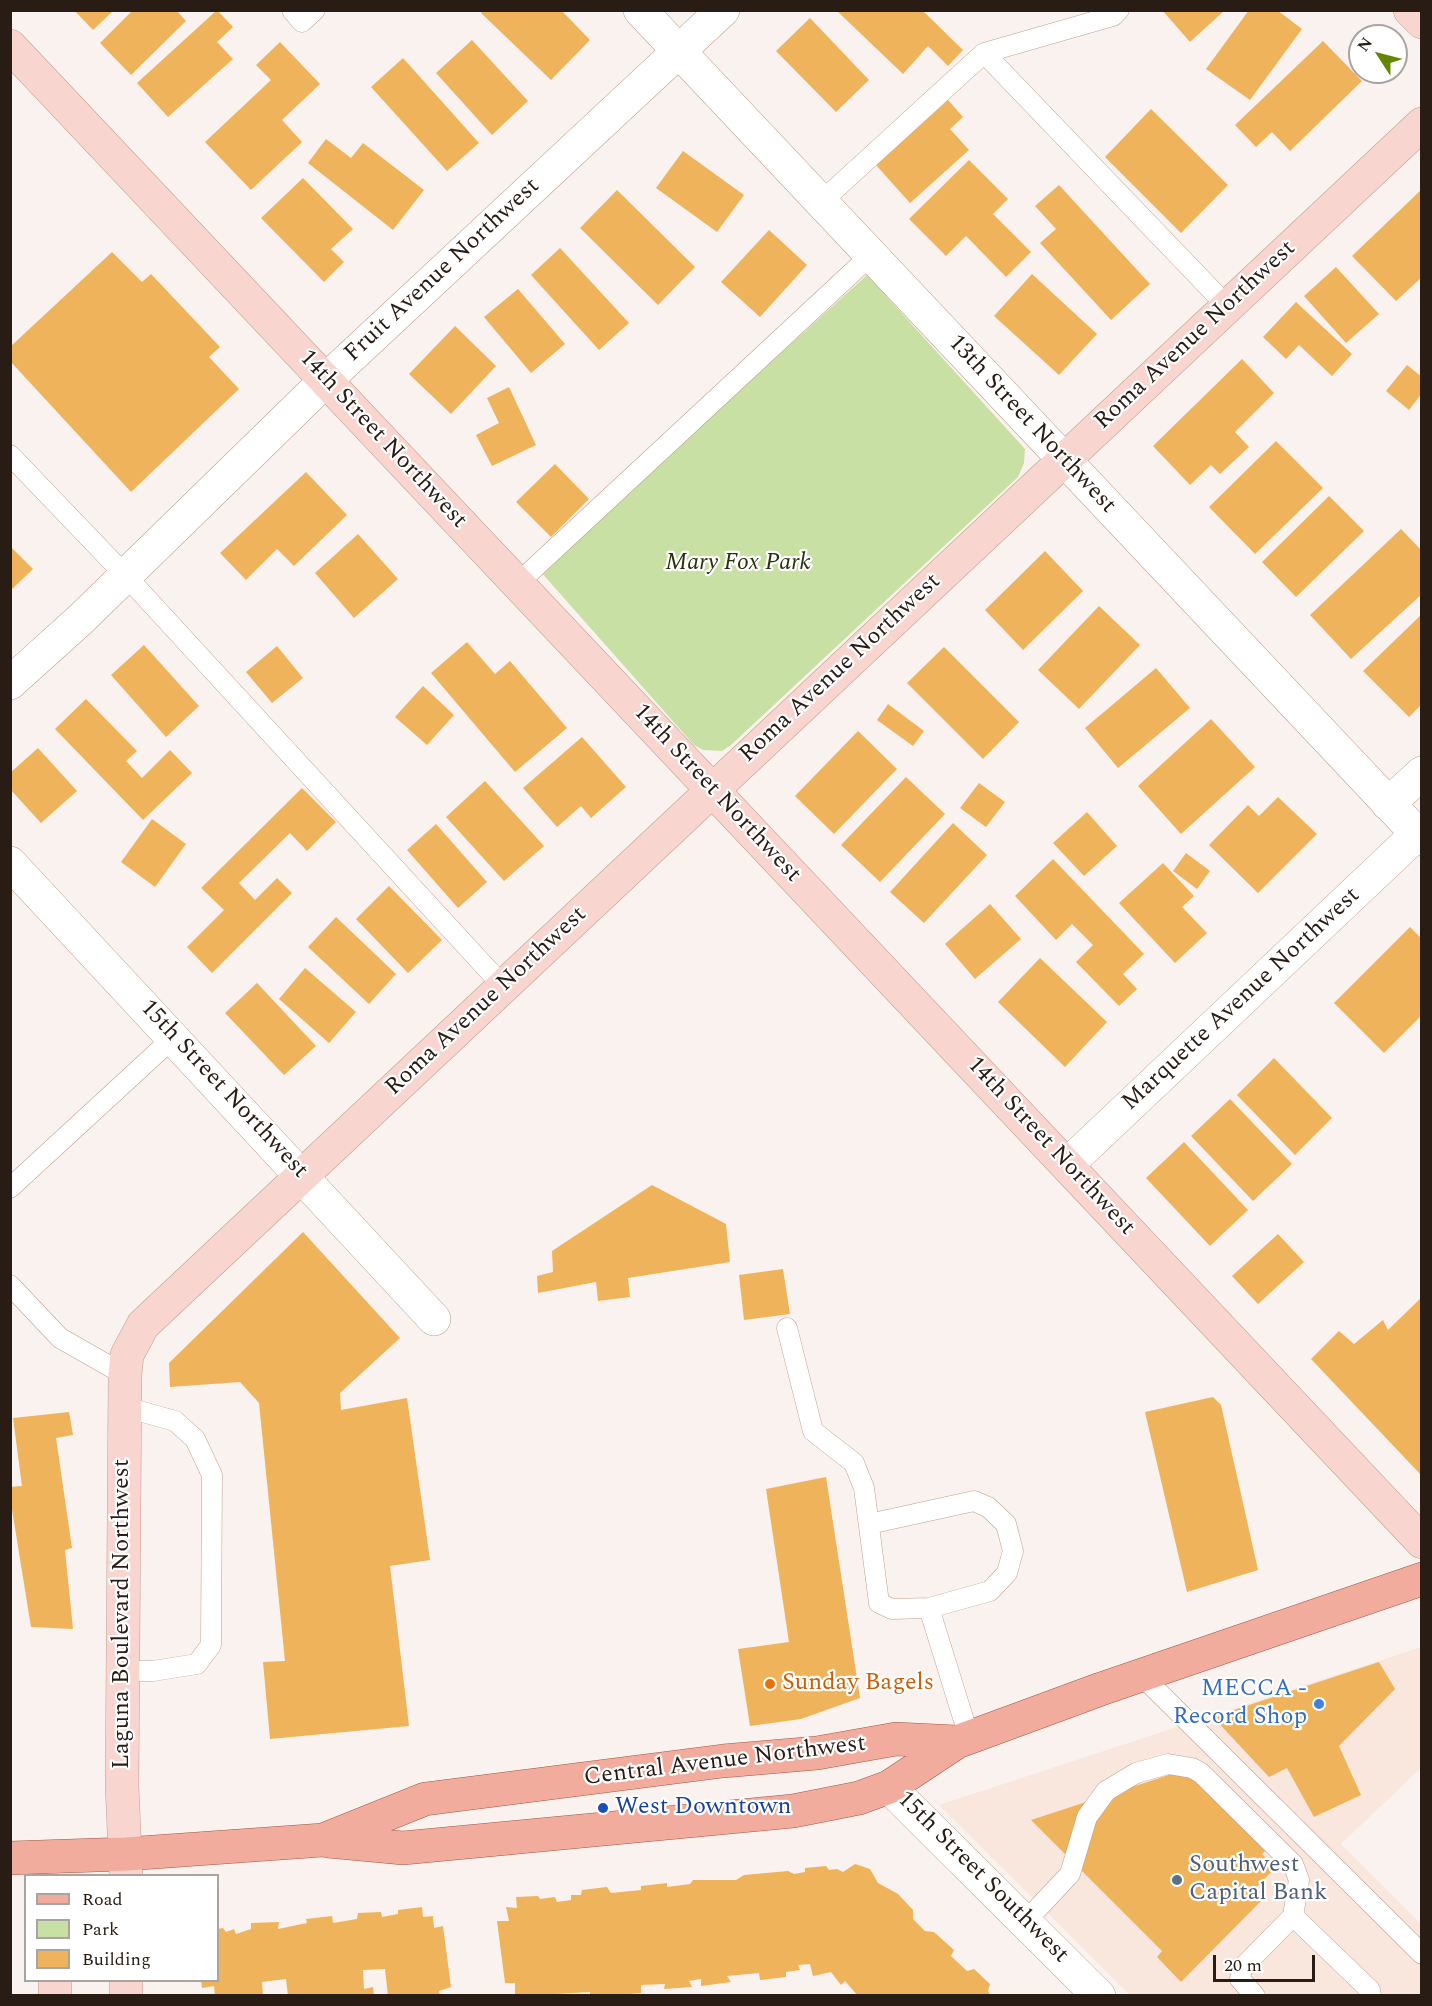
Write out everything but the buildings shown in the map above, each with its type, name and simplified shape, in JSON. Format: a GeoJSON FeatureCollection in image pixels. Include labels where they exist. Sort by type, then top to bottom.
{"type":"FeatureCollection","features":[{"type":"Feature","properties":{"kind":"main road","name":"Central Avenue Northwest"},"geometry":{"type":"LineString","coordinates":[[10,1858],[119,1868],[323,1840],[425,1799],[723,1761],[817,1753],[896,1740],[963,1740],[1141,1675],[1422,1579]]}},
{"type":"Feature","properties":{"kind":"main road"},"geometry":{"type":"LineString","coordinates":[[323,1840],[403,1848],[793,1811],[859,1798],[889,1787],[963,1740]]}},
{"type":"Feature","properties":{"kind":"street","name":"13th Street Northwest"},"geometry":{"type":"LineString","coordinates":[[640,10],[1419,836]]}},
{"type":"Feature","properties":{"kind":"street","name":"Fruit Avenue Northwest"},"geometry":{"type":"LineString","coordinates":[[10,683],[126,576],[326,380],[723,10]]}},
{"type":"Feature","properties":{"kind":"street"},"geometry":{"type":"LineString","coordinates":[[1410,10],[1422,22]]}},
{"type":"Feature","properties":{"kind":"street","name":"14th Street Northwest"},"geometry":{"type":"LineString","coordinates":[[10,46],[1422,1542]]}},
{"type":"Feature","properties":{"kind":"street","name":"Roma Avenue Northwest"},"geometry":{"type":"LineString","coordinates":[[125,1375],[128,1355],[143,1325],[1422,124]]}},
{"type":"Feature","properties":{"kind":"street"},"geometry":{"type":"LineString","coordinates":[[1388,804],[1422,773]]}},
{"type":"Feature","properties":{"kind":"street","name":"Marquette Avenue Northwest"},"geometry":{"type":"LineString","coordinates":[[1067,1165],[1419,836]]}},
{"type":"Feature","properties":{"kind":"street","name":"15th Street Northwest"},"geometry":{"type":"LineString","coordinates":[[10,863],[434,1319]]}},
{"type":"Feature","properties":{"kind":"street","name":"Laguna Boulevard Northwest"},"geometry":{"type":"LineString","coordinates":[[119,1868],[122,1786],[125,1375]]}},
{"type":"Feature","properties":{"kind":"street","name":"15th Street Southwest"},"geometry":{"type":"LineString","coordinates":[[889,1787],[1025,1922],[1090,1992]]}},
{"type":"Feature","properties":{"kind":"lane"},"geometry":{"type":"LineString","coordinates":[[291,10],[302,22],[315,10]]}},
{"type":"Feature","properties":{"kind":"lane"},"geometry":{"type":"LineString","coordinates":[[821,202],[984,53],[1113,16],[1119,10]]}},
{"type":"Feature","properties":{"kind":"lane"},"geometry":{"type":"LineString","coordinates":[[984,53],[1227,306]]}},
{"type":"Feature","properties":{"kind":"lane"},"geometry":{"type":"LineString","coordinates":[[518,584],[871,255]]}},
{"type":"Feature","properties":{"kind":"lane"},"geometry":{"type":"LineString","coordinates":[[10,455],[126,576],[503,987]]}},
{"type":"Feature","properties":{"kind":"lane"},"geometry":{"type":"LineString","coordinates":[[10,1188],[174,1037]]}},
{"type":"Feature","properties":{"kind":"lane"},"geometry":{"type":"LineString","coordinates":[[10,1285],[60,1338],[125,1375]]}},
{"type":"Feature","properties":{"kind":"lane"},"geometry":{"type":"LineString","coordinates":[[787,1328],[813,1431],[854,1464],[864,1488],[879,1603],[892,1610],[929,1608],[990,1591],[1007,1573],[1013,1551],[1006,1524],[988,1507],[974,1501],[869,1524]]}},
{"type":"Feature","properties":{"kind":"lane"},"geometry":{"type":"LineString","coordinates":[[123,1671],[153,1671],[197,1664],[211,1645],[212,1475],[195,1439],[175,1421],[125,1407]]}},
{"type":"Feature","properties":{"kind":"lane"},"geometry":{"type":"LineString","coordinates":[[929,1608],[963,1740]]}},
{"type":"Feature","properties":{"kind":"lane"},"geometry":{"type":"LineString","coordinates":[[1141,1675],[1422,1954]]}},
{"type":"Feature","properties":{"kind":"lane"},"geometry":{"type":"LineString","coordinates":[[1025,1922],[1070,1874],[1087,1817],[1106,1791],[1136,1773],[1168,1764],[1192,1768],[1201,1773],[1293,1864],[1299,1889],[1293,1916],[1239,1974],[1240,1979],[1255,1995]]}},
{"type":"Feature","properties":{"kind":"lane"},"geometry":{"type":"LineString","coordinates":[[1293,1916],[1370,1990],[1371,1995]]}},
{"type":"Feature","properties":{"kind":"shaded area"},"geometry":{"type":"Polygon","coordinates":[[[1421,1647],[1421,1768],[1341,1844],[1421,1924],[1421,1995],[1130,1995],[939,1805],[1421,1647]]]}},
{"type":"Feature","properties":{"kind":"green space","name":"Mary Fox Park"},"geometry":{"type":"Polygon","coordinates":[[[867,275],[1025,449],[1024,463],[1018,477],[731,745],[722,751],[703,750],[694,745],[540,571],[867,275]]]}},
{"type":"Feature","properties":{"kind":"place","name":"Sunday Bagels"},"geometry":{"type":"Point","coordinates":[770,1684]}},
{"type":"Feature","properties":{"kind":"place","name":"MECCA - Record Shop"},"geometry":{"type":"Point","coordinates":[1319,1704]}},
{"type":"Feature","properties":{"kind":"place","name":"West Downtown"},"geometry":{"type":"Point","coordinates":[603,1808]}},
{"type":"Feature","properties":{"kind":"place","name":"Southwest Capital Bank"},"geometry":{"type":"Point","coordinates":[1177,1880]}}]}
